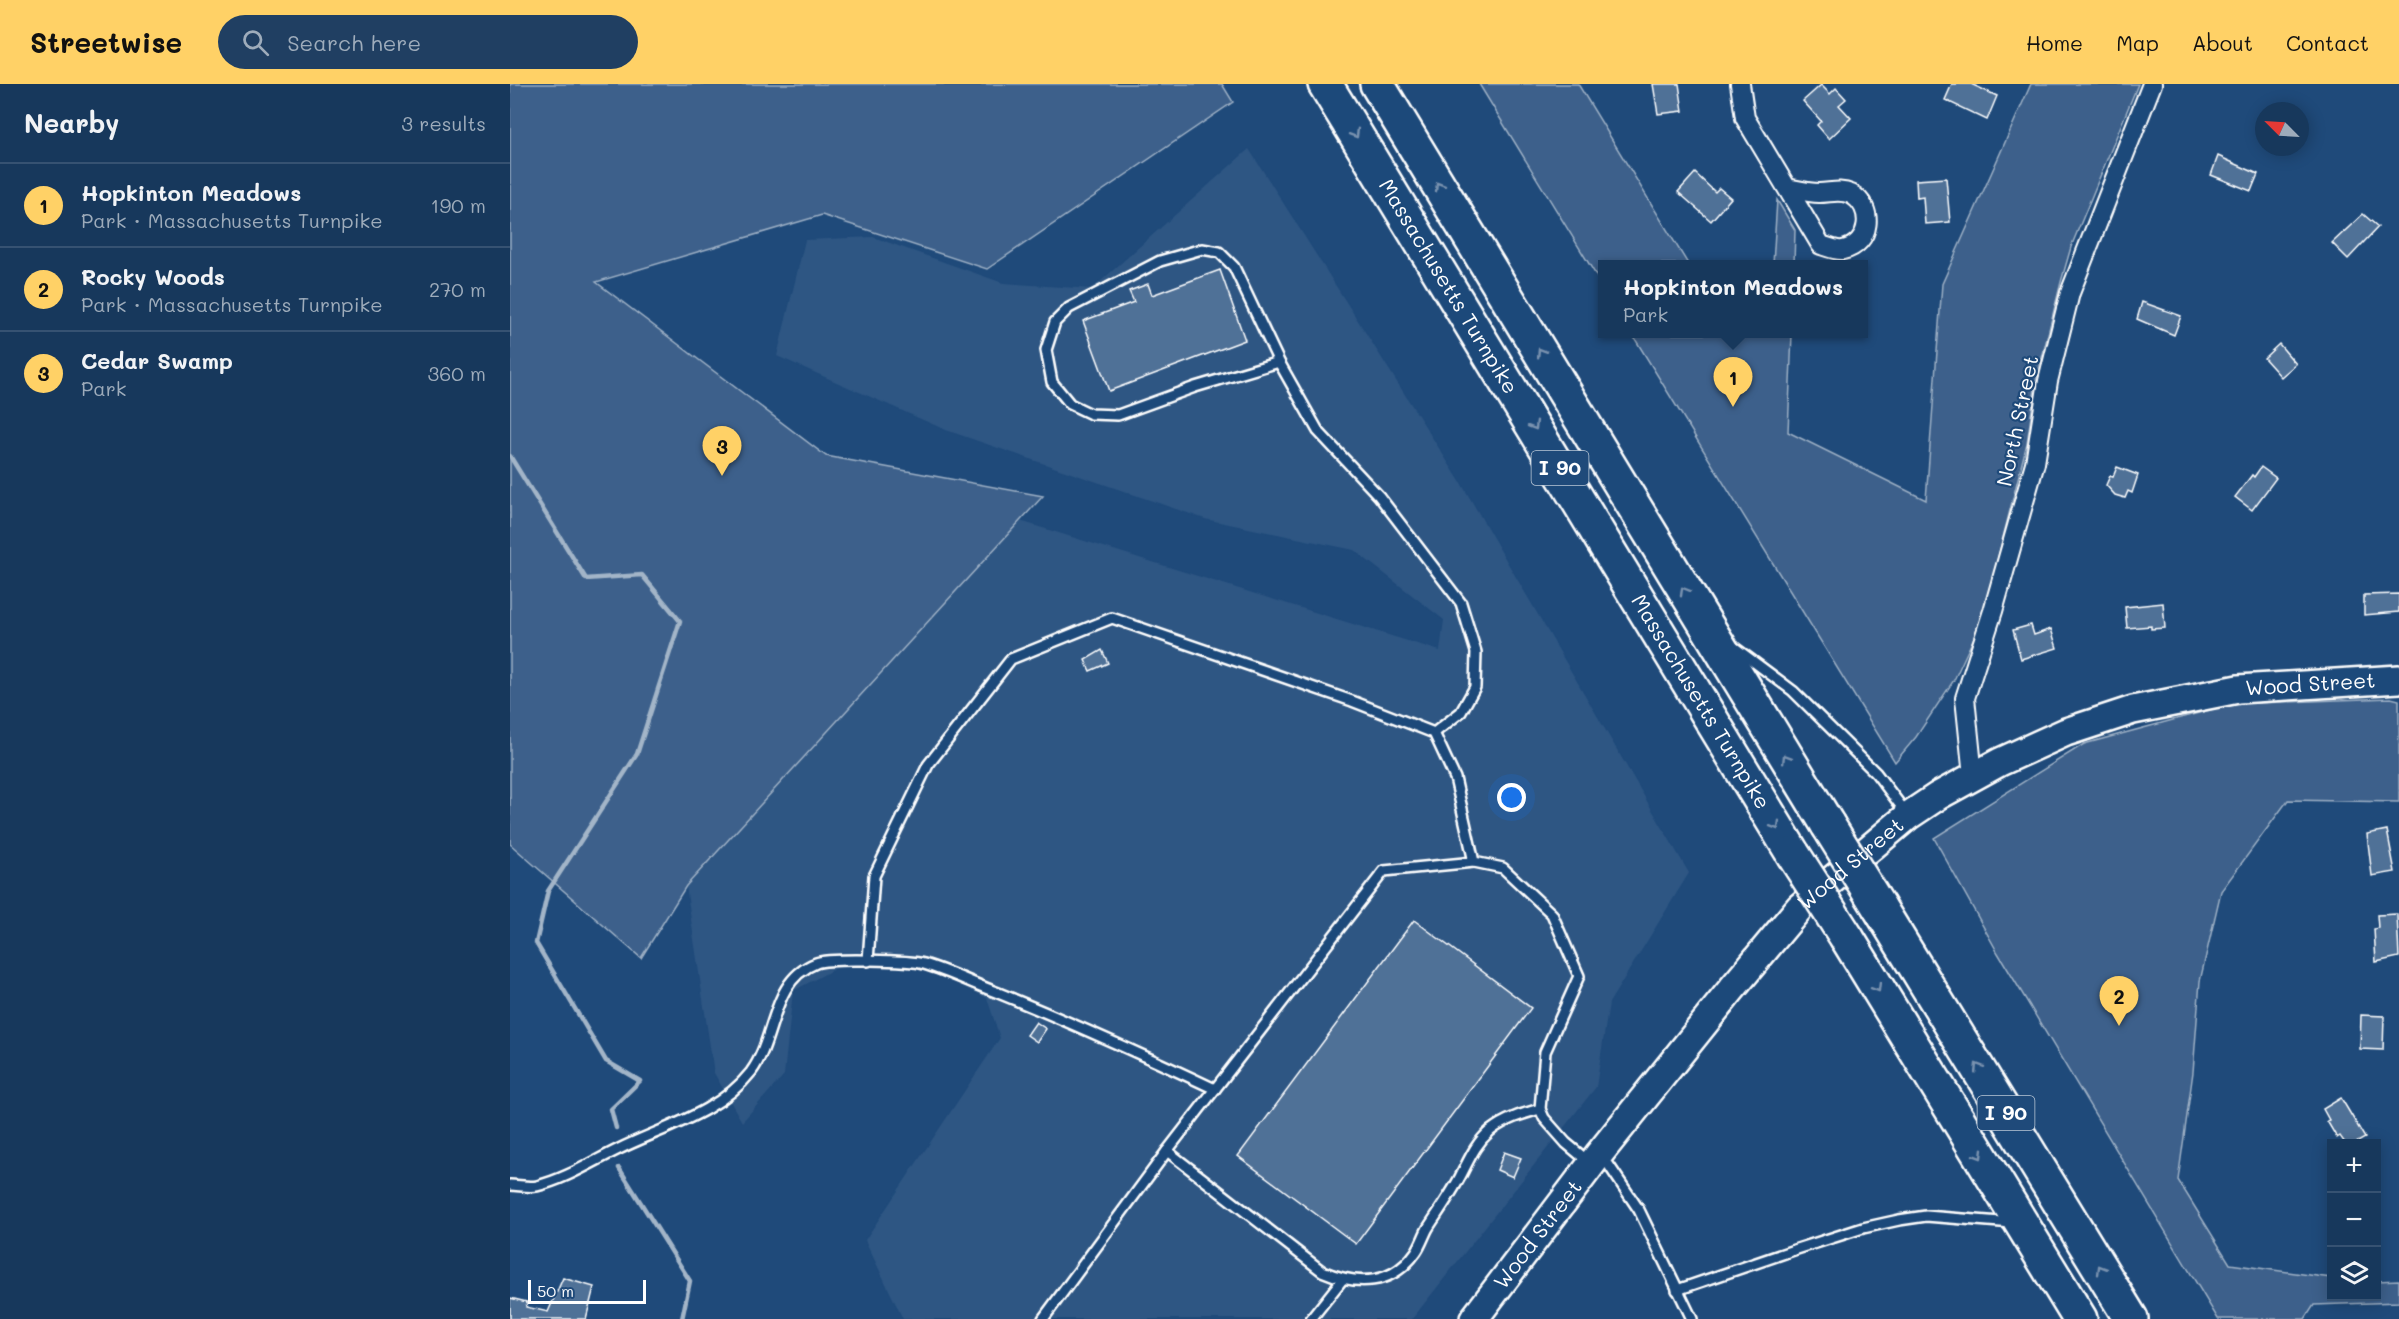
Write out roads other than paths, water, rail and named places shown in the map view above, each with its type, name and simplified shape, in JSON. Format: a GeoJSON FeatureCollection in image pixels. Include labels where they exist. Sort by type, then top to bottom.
{"type":"FeatureCollection","features":[{"type":"Feature","properties":{"kind":"highway","name":"Massachusetts Turnpike"},"geometry":{"type":"LineString","coordinates":[[1325,84],[1793,854],[2080,1319]]}},
{"type":"Feature","properties":{"kind":"highway","name":"Massachusetts Turnpike"},"geometry":{"type":"LineString","coordinates":[[1377,84],[1614,471],[1706,629],[2131,1319]]}},
{"type":"Feature","properties":{"kind":"main road","name":"Wood Street"},"geometry":{"type":"LineString","coordinates":[[1474,1319],[1596,1159],[1731,990],[1800,908],[1908,816],[1973,776],[2066,732],[2099,720],[2168,701],[2238,689],[2399,679]]}},
{"type":"Feature","properties":{"kind":"street"},"geometry":{"type":"LineString","coordinates":[[1740,84],[1745,118],[1821,245],[1842,251],[1857,244],[1866,229],[1868,215],[1863,204],[1850,194],[1839,191],[1821,193],[1787,188]]}},
{"type":"Feature","properties":{"kind":"street","name":"North Street"},"geometry":{"type":"LineString","coordinates":[[1973,776],[1965,698],[1993,610],[2035,462],[2048,381],[2070,293],[2152,84]]}},
{"type":"Feature","properties":{"kind":"lane"},"geometry":{"type":"LineString","coordinates":[[1279,362],[1195,387],[1118,415],[1091,414],[1070,404],[1052,382],[1046,350],[1055,322],[1069,308],[1160,261],[1202,249],[1219,252],[1234,267],[1279,362],[1318,431],[1379,496],[1461,603],[1476,652],[1475,687],[1461,712],[1434,733]]}},
{"type":"Feature","properties":{"kind":"lane"},"geometry":{"type":"LineString","coordinates":[[868,961],[874,876],[928,765],[1011,659],[1112,618],[1352,701],[1434,733],[1455,778],[1474,862]]}},
{"type":"Feature","properties":{"kind":"lane"},"geometry":{"type":"LineString","coordinates":[[1706,629],[1793,691],[1876,773],[1908,816]]}},
{"type":"Feature","properties":{"kind":"lane"},"geometry":{"type":"LineString","coordinates":[[1043,1319],[1167,1151],[1384,871],[1474,862],[1503,868],[1552,914],[1579,976],[1545,1052],[1540,1109],[1544,1118],[1566,1143],[1596,1159],[1639,1210],[1692,1319]]}},
{"type":"Feature","properties":{"kind":"lane"},"geometry":{"type":"LineString","coordinates":[[510,1185],[535,1187],[576,1172],[621,1148],[672,1127],[726,1096],[751,1071],[762,1053],[782,993],[795,975],[817,962],[842,960],[922,963],[1038,1009],[1215,1089]]}},
{"type":"Feature","properties":{"kind":"lane"},"geometry":{"type":"LineString","coordinates":[[1167,1151],[1322,1272],[1342,1280],[1363,1282],[1383,1278],[1402,1267],[1416,1252],[1472,1152],[1490,1131],[1514,1117],[1540,1109]]}},
{"type":"Feature","properties":{"kind":"lane"},"geometry":{"type":"LineString","coordinates":[[1677,1290],[1833,1238],[1899,1220],[1926,1216],[2021,1224]]}},
{"type":"Feature","properties":{"kind":"lane"},"geometry":{"type":"LineString","coordinates":[[1311,1319],[1342,1280]]}},
{"type":"Feature","properties":{"kind":"waterway"},"geometry":{"type":"LineString","coordinates":[[510,456],[586,579],[642,575],[680,621],[637,754],[548,891],[536,943],[606,1061],[640,1081],[611,1109],[616,1128]]}},
{"type":"Feature","properties":{"kind":"waterway"},"geometry":{"type":"LineString","coordinates":[[619,1168],[690,1281],[682,1319]]}},
{"type":"Feature","properties":{"kind":"place","name":"Hopkinton Meadows"},"geometry":{"type":"Point","coordinates":[1733,407]}},
{"type":"Feature","properties":{"kind":"place","name":"Cedar Swamp"},"geometry":{"type":"Point","coordinates":[722,476]}},
{"type":"Feature","properties":{"kind":"place","name":"Rocky Woods"},"geometry":{"type":"Point","coordinates":[2119,1026]}}]}
